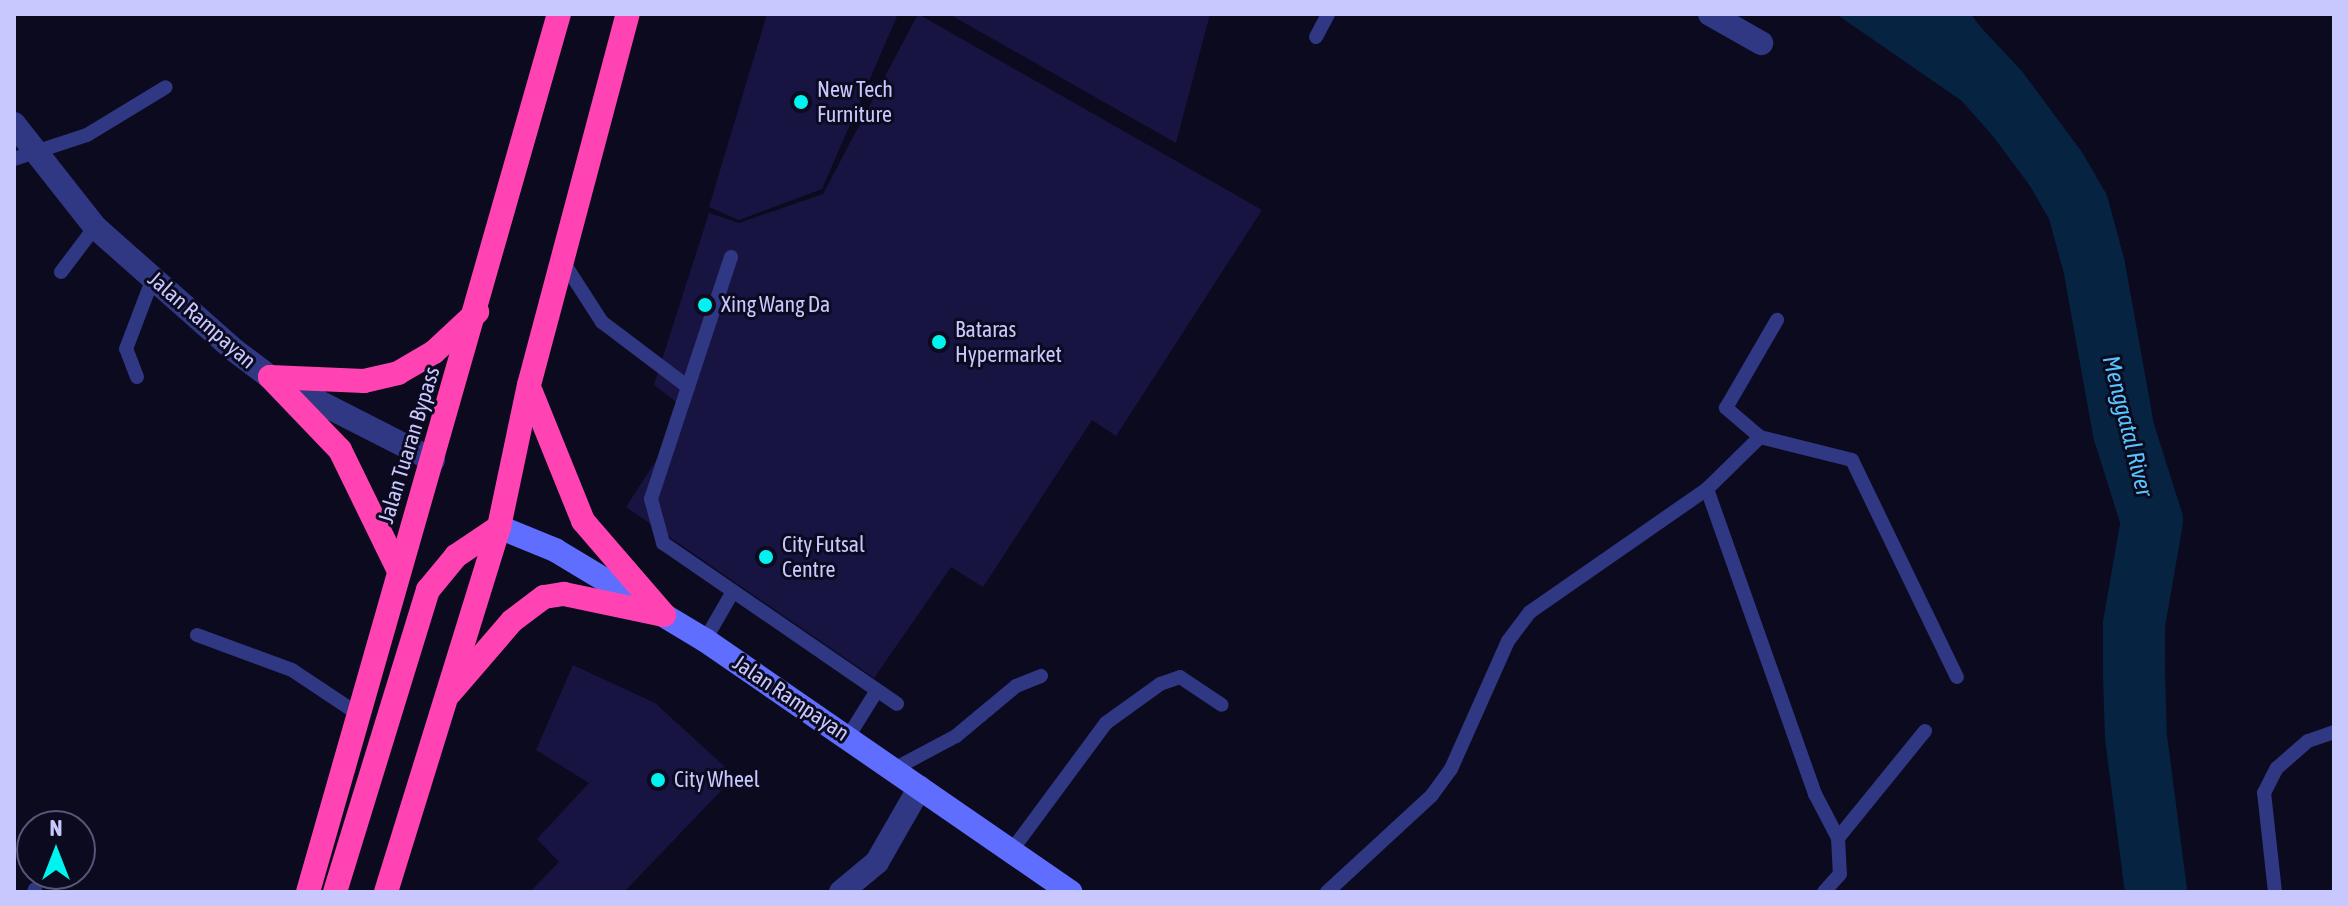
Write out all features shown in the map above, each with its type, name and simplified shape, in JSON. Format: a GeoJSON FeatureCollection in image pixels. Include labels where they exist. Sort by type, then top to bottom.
{"type":"FeatureCollection","features":[{"type":"Feature","properties":{"kind":"highway","name":"Jalan Tuaran Bypass"},"geometry":{"type":"LineString","coordinates":[[308,892],[355,712],[478,311],[559,14]]}},
{"type":"Feature","properties":{"kind":"highway"},"geometry":{"type":"LineString","coordinates":[[386,892],[499,527],[529,385],[628,14]]}},
{"type":"Feature","properties":{"kind":"highway"},"geometry":{"type":"LineString","coordinates":[[270,377],[364,381],[398,373],[434,352],[478,311]]}},
{"type":"Feature","properties":{"kind":"highway"},"geometry":{"type":"LineString","coordinates":[[270,377],[340,450],[398,569]]}},
{"type":"Feature","properties":{"kind":"highway"},"geometry":{"type":"LineString","coordinates":[[529,385],[541,430],[583,521],[664,615]]}},
{"type":"Feature","properties":{"kind":"highway"},"geometry":{"type":"LineString","coordinates":[[335,892],[428,590],[456,556],[499,527]]}},
{"type":"Feature","properties":{"kind":"highway"},"geometry":{"type":"LineString","coordinates":[[443,701],[512,621],[544,597],[564,594],[664,615]]}},
{"type":"Feature","properties":{"kind":"street"},"geometry":{"type":"LineString","coordinates":[[1710,14],[1761,43]]}},
{"type":"Feature","properties":{"kind":"street","name":"Jalan Rampayan"},"geometry":{"type":"LineString","coordinates":[[14,124],[24,156],[95,227],[270,377],[433,460]]}},
{"type":"Feature","properties":{"kind":"street","name":"Jalan Rampayan"},"geometry":{"type":"LineString","coordinates":[[499,527],[555,550],[705,640],[1070,892]]}},
{"type":"Feature","properties":{"kind":"street"},"geometry":{"type":"LineString","coordinates":[[841,892],[877,862],[920,787]]}},
{"type":"Feature","properties":{"kind":"lane"},"geometry":{"type":"LineString","coordinates":[[1316,37],[1328,14]]}},
{"type":"Feature","properties":{"kind":"lane"},"geometry":{"type":"LineString","coordinates":[[24,156],[87,135],[166,87]]}},
{"type":"Feature","properties":{"kind":"lane"},"geometry":{"type":"LineString","coordinates":[[61,272],[95,227]]}},
{"type":"Feature","properties":{"kind":"lane"},"geometry":{"type":"LineString","coordinates":[[731,257],[651,499],[663,543],[897,704]]}},
{"type":"Feature","properties":{"kind":"lane"},"geometry":{"type":"LineString","coordinates":[[562,260],[602,322],[688,387]]}},
{"type":"Feature","properties":{"kind":"lane"},"geometry":{"type":"LineString","coordinates":[[137,377],[126,349],[153,278]]}},
{"type":"Feature","properties":{"kind":"lane"},"geometry":{"type":"LineString","coordinates":[[1777,320],[1726,408],[1760,437],[1852,460],[1957,677]]}},
{"type":"Feature","properties":{"kind":"lane"},"geometry":{"type":"LineString","coordinates":[[1327,892],[1439,786],[1508,641],[1530,612],[1707,489],[1760,437]]}},
{"type":"Feature","properties":{"kind":"lane"},"geometry":{"type":"LineString","coordinates":[[1707,489],[1815,794],[1838,838],[1840,874],[1824,892]]}},
{"type":"Feature","properties":{"kind":"lane"},"geometry":{"type":"LineString","coordinates":[[705,640],[732,593]]}},
{"type":"Feature","properties":{"kind":"lane"},"geometry":{"type":"LineString","coordinates":[[197,635],[292,670],[355,712]]}},
{"type":"Feature","properties":{"kind":"lane"},"geometry":{"type":"LineString","coordinates":[[894,769],[956,736],[1016,686],[1041,676]]}},
{"type":"Feature","properties":{"kind":"lane"},"geometry":{"type":"LineString","coordinates":[[1012,850],[1106,723],[1160,684],[1180,677],[1222,705]]}},
{"type":"Feature","properties":{"kind":"lane"},"geometry":{"type":"LineString","coordinates":[[848,737],[876,692]]}},
{"type":"Feature","properties":{"kind":"lane"},"geometry":{"type":"LineString","coordinates":[[1838,838],[1925,731]]}},
{"type":"Feature","properties":{"kind":"lane"},"geometry":{"type":"LineString","coordinates":[[2275,892],[2264,793],[2277,768],[2308,741],[2334,732]]}},
{"type":"Feature","properties":{"kind":"water"},"geometry":{"type":"Polygon","coordinates":[[[1836,14],[1971,14],[2075,158],[2036,185],[1962,101],[1836,14]]]}},
{"type":"Feature","properties":{"kind":"building","name":"New Tech Furniture"},"geometry":{"type":"Polygon","coordinates":[[[767,14],[898,14],[822,189],[739,220],[709,207],[767,14]]]}},
{"type":"Feature","properties":{"kind":"building"},"geometry":{"type":"Polygon","coordinates":[[[918,14],[1262,210],[1116,436],[1092,420],[983,587],[951,567],[874,678],[626,507],[688,411],[654,385],[709,213],[739,223],[823,194],[918,14]]]}},
{"type":"Feature","properties":{"kind":"building"},"geometry":{"type":"Polygon","coordinates":[[[949,14],[1210,14],[1176,143],[949,14]]]}},
{"type":"Feature","properties":{"kind":"building","name":"City Wheel"},"geometry":{"type":"Polygon","coordinates":[[[573,665],[655,703],[735,776],[624,892],[530,892],[559,862],[537,839],[589,783],[536,750],[573,665]]]}},
{"type":"Feature","properties":{"kind":"waterway","name":"Menggatal River"},"geometry":{"type":"LineString","coordinates":[[1926,14],[1998,91],[2056,169],[2078,207],[2094,266],[2124,432],[2152,521],[2134,624],[2134,674],[2136,737],[2156,892]]}},
{"type":"Feature","properties":{"kind":"place","name":"New Tech Furniture"},"geometry":{"type":"Point","coordinates":[801,102]}},
{"type":"Feature","properties":{"kind":"place","name":"Xing Wang Da"},"geometry":{"type":"Point","coordinates":[705,305]}},
{"type":"Feature","properties":{"kind":"place","name":"Bataras Hypermarket"},"geometry":{"type":"Point","coordinates":[939,342]}},
{"type":"Feature","properties":{"kind":"place","name":"City Futsal Centre"},"geometry":{"type":"Point","coordinates":[766,557]}},
{"type":"Feature","properties":{"kind":"place","name":"City Wheel"},"geometry":{"type":"Point","coordinates":[658,780]}}]}
